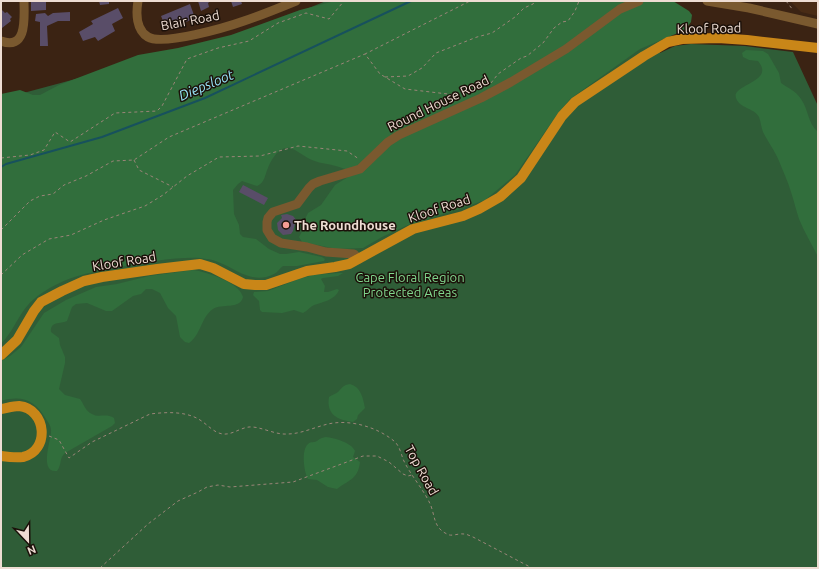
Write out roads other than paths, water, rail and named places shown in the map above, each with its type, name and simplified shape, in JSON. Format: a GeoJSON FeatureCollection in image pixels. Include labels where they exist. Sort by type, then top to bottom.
{"type":"FeatureCollection","features":[{"type":"Feature","properties":{"kind":"main road","name":"Kloof Road"},"geometry":{"type":"LineString","coordinates":[[1,355],[18,340],[34,311],[42,301],[72,286],[89,280],[200,264],[213,268],[244,284],[262,285],[307,271],[343,266],[359,259],[409,231],[468,214],[490,204],[521,178],[564,114],[575,102],[600,84],[663,44],[680,39],[718,38],[818,48]]}},
{"type":"Feature","properties":{"kind":"main road"},"geometry":{"type":"LineString","coordinates":[[1,409],[17,406],[29,410],[39,419],[42,427],[42,434],[38,446],[28,455],[17,457],[1,456]]}},
{"type":"Feature","properties":{"kind":"street"},"geometry":{"type":"LineString","coordinates":[[1,41],[12,42],[21,35],[24,27],[24,1]]}},
{"type":"Feature","properties":{"kind":"street","name":"Blair Road"},"geometry":{"type":"LineString","coordinates":[[138,1],[137,18],[140,28],[149,38],[162,40],[198,33],[244,21],[296,1]]}},
{"type":"Feature","properties":{"kind":"street","name":"Round House Road"},"geometry":{"type":"LineString","coordinates":[[359,259],[354,254],[326,252],[281,243],[272,238],[269,234],[267,230],[268,218],[273,212],[297,204],[309,188],[314,184],[360,169],[367,164],[388,142],[399,135],[491,93],[566,49],[620,9],[639,1]]}},
{"type":"Feature","properties":{"kind":"street"},"geometry":{"type":"LineString","coordinates":[[707,1],[749,8],[818,24]]}},
{"type":"Feature","properties":{"kind":"waterway","name":"Diepsloot"},"geometry":{"type":"LineString","coordinates":[[1,167],[6,164],[102,137],[205,98],[411,1]]}},
{"type":"Feature","properties":{"kind":"place","name":"The Roundhouse"},"geometry":{"type":"Point","coordinates":[286,225]}},
{"type":"Feature","properties":{"kind":"park label","name":"Cape Floral Region Protected Areas"},"geometry":{"type":"Point","coordinates":[410,284]}}]}
